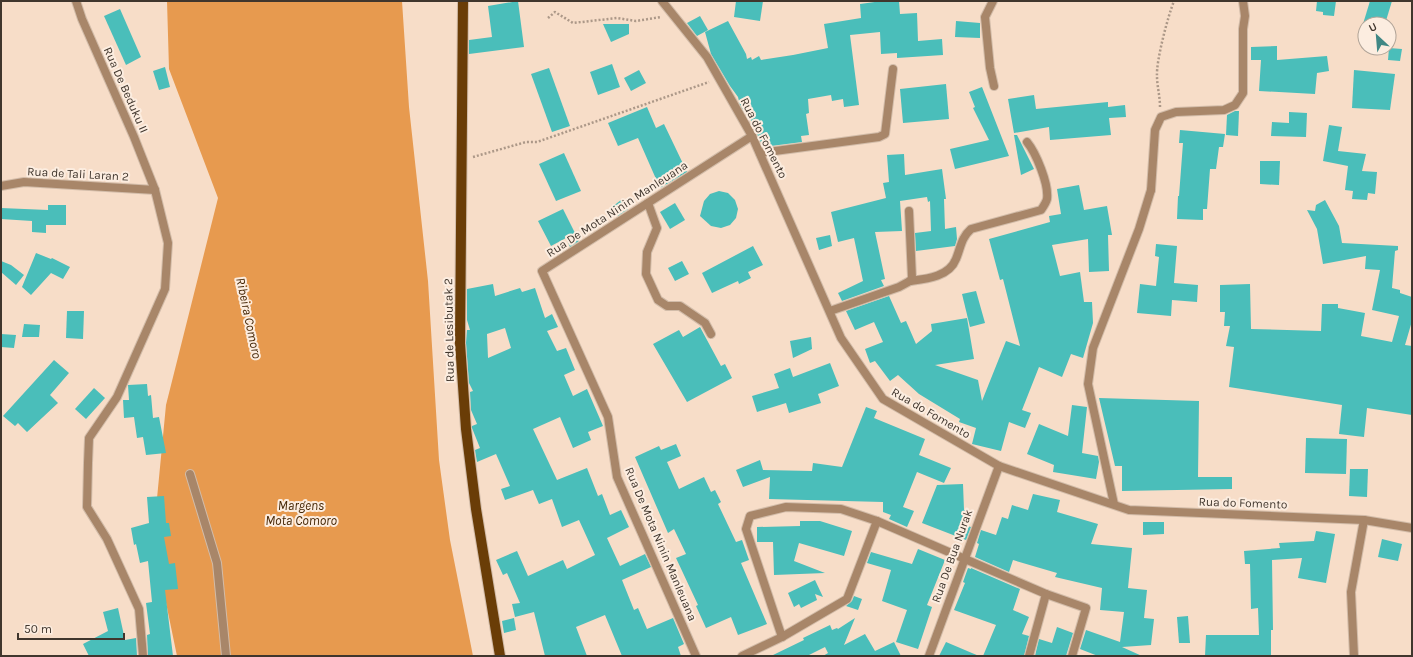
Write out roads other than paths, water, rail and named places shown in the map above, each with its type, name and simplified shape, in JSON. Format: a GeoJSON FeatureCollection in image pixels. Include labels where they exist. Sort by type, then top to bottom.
{"type":"FeatureCollection","features":[{"type":"Feature","properties":{"kind":"main road","name":"Rua de Lesibutak 2"},"geometry":{"type":"LineString","coordinates":[[463,1],[460,343],[466,429],[476,509],[500,656]]}},
{"type":"Feature","properties":{"kind":"street","name":"Rua De Beduku II"},"geometry":{"type":"LineString","coordinates":[[76,1],[82,19],[134,137],[155,190],[168,243],[165,289],[117,397],[89,438],[87,507],[107,539],[139,609],[143,656]]}},
{"type":"Feature","properties":{"kind":"street","name":"Rua do Fomento"},"geometry":{"type":"LineString","coordinates":[[662,1],[707,57],[752,136],[841,338],[883,399],[999,466],[1114,504],[1137,510],[1364,520],[1412,528]]}},
{"type":"Feature","properties":{"kind":"street"},"geometry":{"type":"LineString","coordinates":[[993,1],[985,17],[990,68],[994,86]]}},
{"type":"Feature","properties":{"kind":"street"},"geometry":{"type":"LineString","coordinates":[[1114,504],[1088,384],[1093,348],[1139,229],[1151,190],[1155,130],[1161,117],[1176,112],[1224,110],[1235,105],[1243,93],[1243,1]]}},
{"type":"Feature","properties":{"kind":"street"},"geometry":{"type":"LineString","coordinates":[[760,153],[880,137],[885,134],[893,69]]}},
{"type":"Feature","properties":{"kind":"street","name":"Rua De Mota Ninin Manleuana"},"geometry":{"type":"LineString","coordinates":[[696,656],[617,477],[608,418],[542,271],[752,136]]}},
{"type":"Feature","properties":{"kind":"street"},"geometry":{"type":"LineString","coordinates":[[830,312],[899,287],[910,281],[931,278],[949,270],[956,261],[963,236],[971,229],[1041,210],[1047,200],[1047,190],[1033,150],[1027,142]]}},
{"type":"Feature","properties":{"kind":"street","name":"Rua de Tali Laran 2"},"geometry":{"type":"LineString","coordinates":[[1,186],[24,182],[155,190]]}},
{"type":"Feature","properties":{"kind":"street"},"geometry":{"type":"LineString","coordinates":[[648,203],[657,228],[647,252],[646,274],[658,300],[667,306],[680,306],[705,322],[711,334]]}},
{"type":"Feature","properties":{"kind":"street"},"geometry":{"type":"LineString","coordinates":[[909,211],[912,278],[910,281]]}},
{"type":"Feature","properties":{"kind":"street","name":"Rua De Bua Nurak"},"geometry":{"type":"LineString","coordinates":[[929,656],[963,560],[999,466]]}},
{"type":"Feature","properties":{"kind":"street"},"geometry":{"type":"LineString","coordinates":[[190,474],[217,563],[226,656]]}},
{"type":"Feature","properties":{"kind":"street"},"geometry":{"type":"LineString","coordinates":[[782,637],[746,529],[750,516],[786,507],[840,509],[877,521],[963,560],[1046,594],[1086,608],[1072,656]]}},
{"type":"Feature","properties":{"kind":"street"},"geometry":{"type":"LineString","coordinates":[[1354,656],[1352,592],[1364,520]]}},
{"type":"Feature","properties":{"kind":"street"},"geometry":{"type":"LineString","coordinates":[[742,656],[782,637],[847,600],[877,521]]}},
{"type":"Feature","properties":{"kind":"street"},"geometry":{"type":"LineString","coordinates":[[1029,656],[1046,594]]}},
{"type":"Feature","properties":{"kind":"water","name":"Margens Mota Comoro"},"geometry":{"type":"Polygon","coordinates":[[[167,1],[402,1],[409,107],[428,281],[439,460],[450,540],[473,656],[177,656],[153,540],[166,405],[218,198],[169,69],[167,1]]]}},
{"type":"Feature","properties":{"kind":"water label","name":"Ribeira Comoro"},"geometry":{"type":"Point","coordinates":[249,318]}}]}
